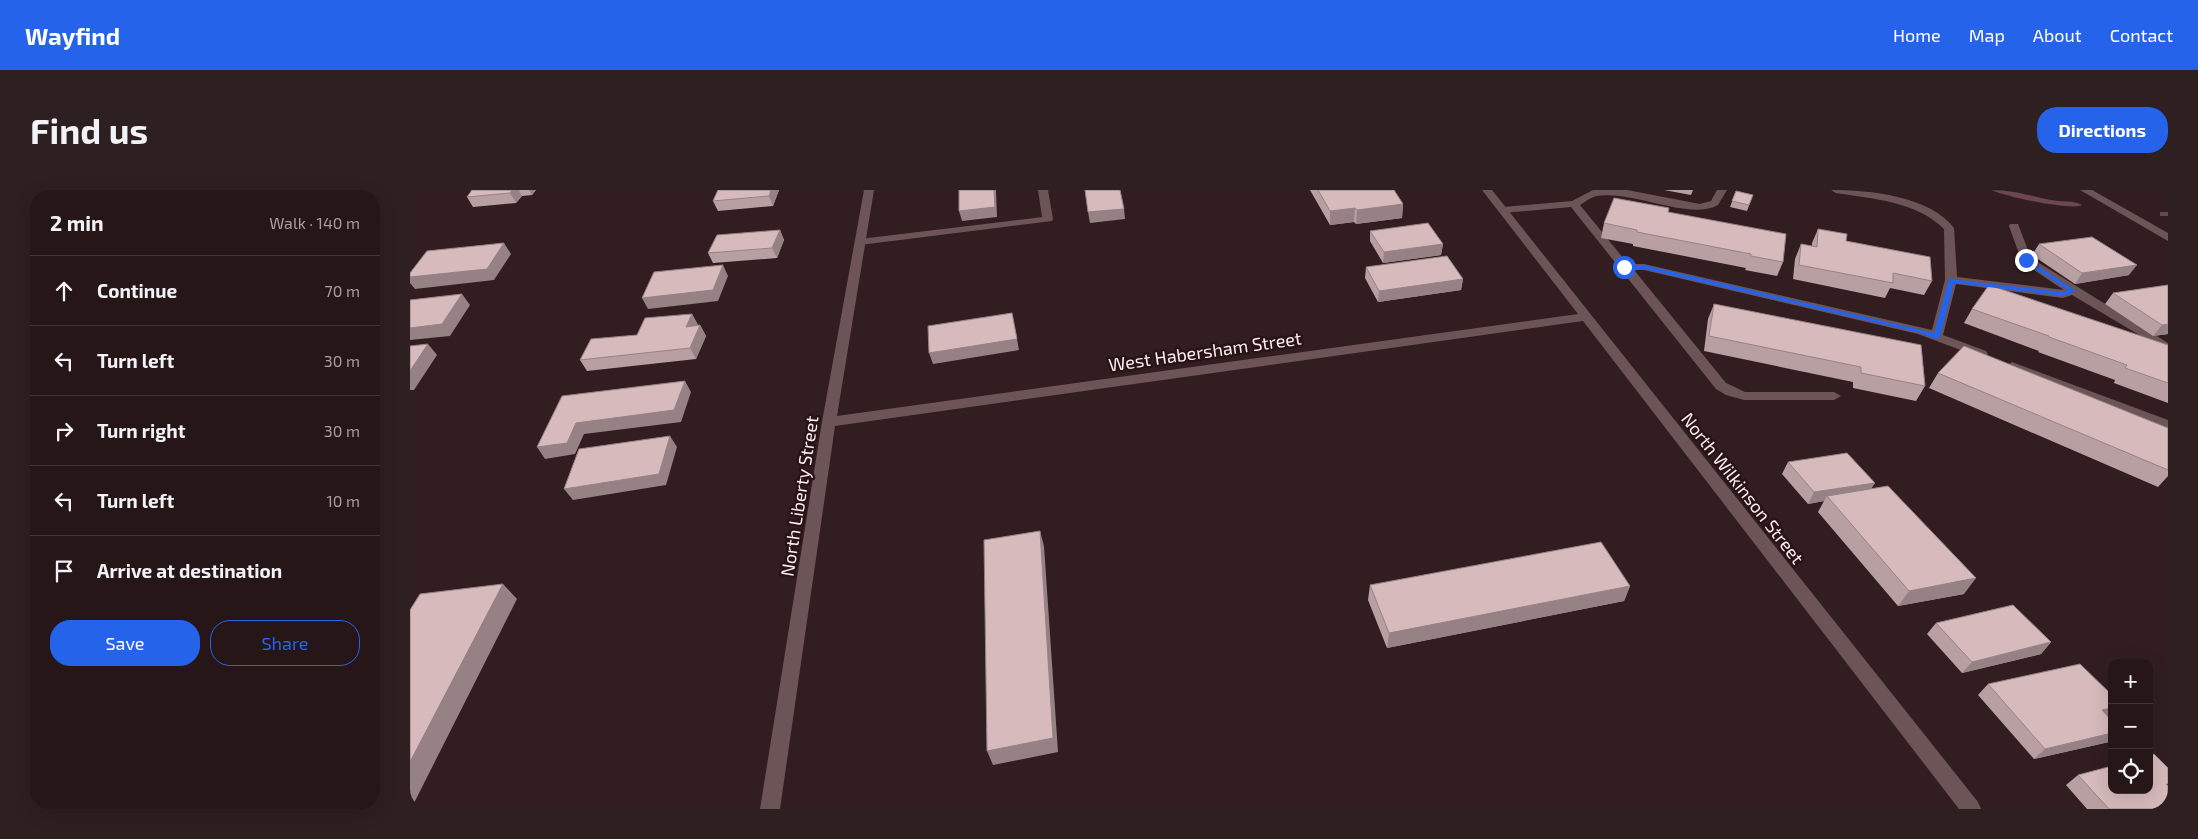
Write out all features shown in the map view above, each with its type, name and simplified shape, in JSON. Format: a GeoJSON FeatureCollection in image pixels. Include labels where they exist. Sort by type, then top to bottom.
{"type":"FeatureCollection","features":[{"type":"Feature","properties":{"kind":"street","name":"North Liberty Street"},"geometry":{"type":"LineString","coordinates":[[770,809],[829,422],[869,190]]}},
{"type":"Feature","properties":{"kind":"street"},"geometry":{"type":"LineString","coordinates":[[860,242],[1048,219],[1043,190]]}},
{"type":"Feature","properties":{"kind":"street","name":"North Wilkinson Street"},"geometry":{"type":"LineString","coordinates":[[1487,190],[1971,809]]}},
{"type":"Feature","properties":{"kind":"street"},"geometry":{"type":"LineString","coordinates":[[1503,210],[1574,204],[1593,193],[1616,191],[1700,207],[1712,206],[1718,202],[1722,190]]}},
{"type":"Feature","properties":{"kind":"street"},"geometry":{"type":"LineString","coordinates":[[1836,190],[1913,206],[1945,223],[1949,228],[1951,280],[1936,337]]}},
{"type":"Feature","properties":{"kind":"street"},"geometry":{"type":"LineString","coordinates":[[2085,190],[2168,238]]}},
{"type":"Feature","properties":{"kind":"street"},"geometry":{"type":"LineString","coordinates":[[1574,204],[1721,386],[1744,396],[1834,396]]}},
{"type":"Feature","properties":{"kind":"street"},"geometry":{"type":"LineString","coordinates":[[2014,226],[2026,260],[2073,291],[2168,348]]}},
{"type":"Feature","properties":{"kind":"street"},"geometry":{"type":"LineString","coordinates":[[1624,267],[1644,267],[1922,332],[2168,425]]}},
{"type":"Feature","properties":{"kind":"street"},"geometry":{"type":"LineString","coordinates":[[1951,280],[2063,294],[2073,291]]}},
{"type":"Feature","properties":{"kind":"street","name":"West Habersham Street"},"geometry":{"type":"LineString","coordinates":[[829,422],[1585,317]]}},
{"type":"Feature","properties":{"kind":"building"},"geometry":{"type":"Polygon","coordinates":[[[472,190],[512,190],[510,193],[467,197],[472,190]]]}},
{"type":"Feature","properties":{"kind":"building"},"geometry":{"type":"Polygon","coordinates":[[[718,190],[771,190],[769,196],[713,201],[718,190]]]}},
{"type":"Feature","properties":{"kind":"building"},"geometry":{"type":"Polygon","coordinates":[[[959,190],[994,190],[995,207],[959,211],[959,190]]]}},
{"type":"Feature","properties":{"kind":"building"},"geometry":{"type":"Polygon","coordinates":[[[1085,190],[1120,190],[1124,209],[1088,212],[1085,190]]]}},
{"type":"Feature","properties":{"kind":"building"},"geometry":{"type":"Polygon","coordinates":[[[1318,190],[1394,190],[1403,204],[1357,210],[1355,208],[1330,211],[1318,190]]]}},
{"type":"Feature","properties":{"kind":"building"},"geometry":{"type":"Polygon","coordinates":[[[1736,191],[1753,195],[1749,205],[1732,201],[1736,191]]]}},
{"type":"Feature","properties":{"kind":"building"},"geometry":{"type":"Polygon","coordinates":[[[1614,198],[1669,208],[1668,212],[1786,234],[1783,262],[1637,232],[1637,230],[1604,223],[1614,198]]]}},
{"type":"Feature","properties":{"kind":"building"},"geometry":{"type":"Polygon","coordinates":[[[1428,223],[1443,244],[1384,252],[1370,231],[1428,223]]]}},
{"type":"Feature","properties":{"kind":"building"},"geometry":{"type":"Polygon","coordinates":[[[1818,229],[1847,234],[1846,241],[1930,257],[1932,281],[1893,273],[1893,283],[1799,265],[1801,244],[1817,247],[1818,229]]]}},
{"type":"Feature","properties":{"kind":"building"},"geometry":{"type":"Polygon","coordinates":[[[780,230],[772,248],[708,253],[717,235],[780,230]]]}},
{"type":"Feature","properties":{"kind":"building"},"geometry":{"type":"Polygon","coordinates":[[[2092,237],[2137,265],[2082,273],[2039,244],[2092,237]]]}},
{"type":"Feature","properties":{"kind":"building"},"geometry":{"type":"Polygon","coordinates":[[[504,243],[487,269],[410,277],[410,273],[427,251],[504,243]]]}},
{"type":"Feature","properties":{"kind":"building"},"geometry":{"type":"Polygon","coordinates":[[[1447,256],[1463,279],[1379,291],[1366,267],[1447,256]]]}},
{"type":"Feature","properties":{"kind":"building"},"geometry":{"type":"Polygon","coordinates":[[[723,265],[713,290],[642,298],[654,272],[723,265]]]}},
{"type":"Feature","properties":{"kind":"building"},"geometry":{"type":"Polygon","coordinates":[[[1989,285],[2168,345],[2168,383],[2125,368],[2127,365],[1972,309],[1989,285]]]}},
{"type":"Feature","properties":{"kind":"building"},"geometry":{"type":"Polygon","coordinates":[[[2168,285],[2168,324],[2162,325],[2113,293],[2168,285]]]}},
{"type":"Feature","properties":{"kind":"building"},"geometry":{"type":"Polygon","coordinates":[[[462,294],[442,324],[410,328],[410,300],[462,294]]]}},
{"type":"Feature","properties":{"kind":"building"},"geometry":{"type":"Polygon","coordinates":[[[1714,304],[1921,345],[1925,386],[1861,373],[1861,367],[1709,336],[1714,304]]]}},
{"type":"Feature","properties":{"kind":"building"},"geometry":{"type":"Polygon","coordinates":[[[1012,313],[1017,339],[929,353],[928,326],[1012,313]]]}},
{"type":"Feature","properties":{"kind":"building"},"geometry":{"type":"Polygon","coordinates":[[[692,314],[686,327],[700,325],[690,348],[580,360],[591,339],[637,335],[645,318],[692,314]]]}},
{"type":"Feature","properties":{"kind":"building"},"geometry":{"type":"Polygon","coordinates":[[[428,344],[410,371],[410,346],[428,344]]]}},
{"type":"Feature","properties":{"kind":"building"},"geometry":{"type":"Polygon","coordinates":[[[1964,346],[2168,428],[2168,470],[1938,373],[1964,346]]]}},
{"type":"Feature","properties":{"kind":"building"},"geometry":{"type":"Polygon","coordinates":[[[685,381],[674,410],[576,423],[567,443],[537,447],[562,396],[685,381]]]}},
{"type":"Feature","properties":{"kind":"building"},"geometry":{"type":"Polygon","coordinates":[[[670,436],[659,474],[564,489],[579,449],[670,436]]]}},
{"type":"Feature","properties":{"kind":"building"},"geometry":{"type":"Polygon","coordinates":[[[1847,453],[1875,483],[1814,492],[1788,462],[1847,453]]]}},
{"type":"Feature","properties":{"kind":"building"},"geometry":{"type":"Polygon","coordinates":[[[1888,486],[1976,578],[1909,591],[1827,496],[1888,486]]]}},
{"type":"Feature","properties":{"kind":"building"},"geometry":{"type":"Polygon","coordinates":[[[1040,531],[1053,738],[987,751],[984,540],[1040,531]]]}},
{"type":"Feature","properties":{"kind":"building"},"geometry":{"type":"Polygon","coordinates":[[[1601,542],[1630,586],[1389,633],[1370,585],[1601,542]]]}},
{"type":"Feature","properties":{"kind":"building"},"geometry":{"type":"Polygon","coordinates":[[[503,584],[410,762],[410,610],[420,594],[503,584]]]}},
{"type":"Feature","properties":{"kind":"building"},"geometry":{"type":"Polygon","coordinates":[[[2013,605],[2051,642],[1972,662],[1936,623],[2013,605]]]}},
{"type":"Feature","properties":{"kind":"building"},"geometry":{"type":"Polygon","coordinates":[[[2080,664],[2108,691],[2108,709],[2102,710],[2108,717],[2108,734],[2045,749],[1988,684],[2080,664]]]}},
{"type":"Feature","properties":{"kind":"building"},"geometry":{"type":"Polygon","coordinates":[[[2153,754],[2168,768],[2168,784],[2166,784],[2168,786],[2168,809],[2109,809],[2078,775],[2108,767],[2108,794],[2153,794],[2153,754]]]}},
{"type":"Feature","properties":{"kind":"waterway"},"geometry":{"type":"LineString","coordinates":[[1996,190],[2053,203],[2078,205]]}},
{"type":"Feature","properties":{"kind":"waterway"},"geometry":{"type":"LineString","coordinates":[[2163,214],[2168,214]]}},
{"type":"Feature","properties":{"kind":"route"},"geometry":{"type":"LineString","coordinates":[[1624,267],[1644,267],[1922,332],[1936,337],[1951,280],[2063,294],[2073,291],[2026,260]]}}]}
